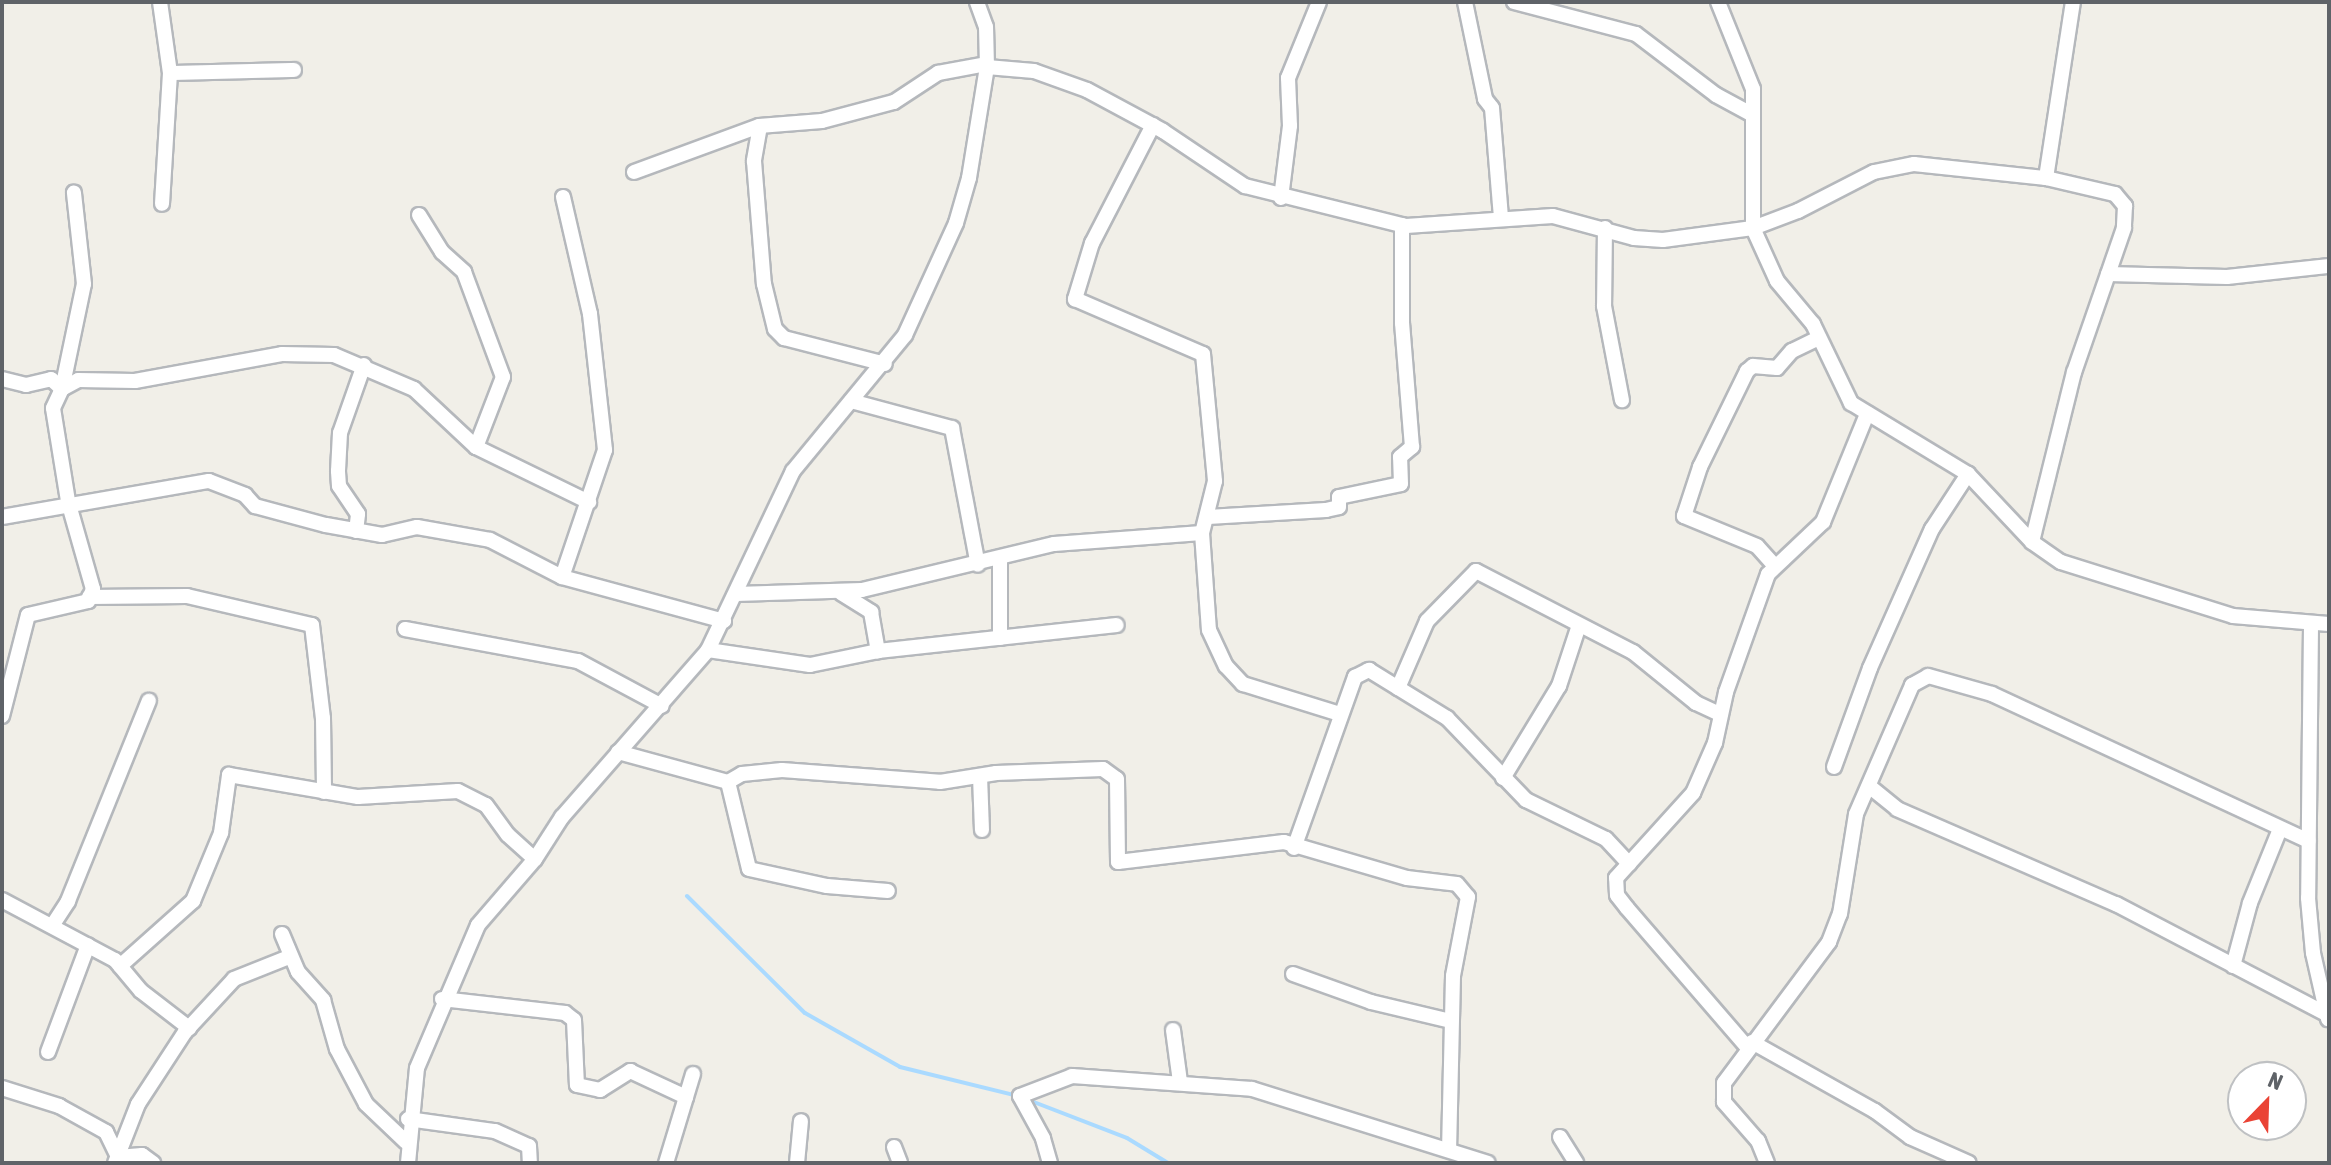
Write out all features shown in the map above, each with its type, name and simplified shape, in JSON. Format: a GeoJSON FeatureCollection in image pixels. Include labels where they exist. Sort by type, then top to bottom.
{"type":"FeatureCollection","features":[{"type":"Feature","properties":{"kind":"street"},"geometry":{"type":"LineString","coordinates":[[160,2],[170,73],[162,204]]}},
{"type":"Feature","properties":{"kind":"street"},"geometry":{"type":"LineString","coordinates":[[408,1163],[408,1119],[417,1068],[442,999],[489,908],[535,859],[562,817],[708,650],[793,471],[885,364],[905,335],[956,223],[987,65],[986,27],[977,2]]}},
{"type":"Feature","properties":{"kind":"street"},"geometry":{"type":"LineString","coordinates":[[1281,198],[1289,140],[1288,78],[1319,2]]}},
{"type":"Feature","properties":{"kind":"street"},"geometry":{"type":"LineString","coordinates":[[1465,2],[1485,99],[1492,108],[1501,217]]}},
{"type":"Feature","properties":{"kind":"street"},"geometry":{"type":"LineString","coordinates":[[1514,2],[1636,34],[1716,95],[1753,115]]}},
{"type":"Feature","properties":{"kind":"street"},"geometry":{"type":"LineString","coordinates":[[1718,2],[1751,80],[1753,228],[1777,281],[1813,324],[1839,387],[1867,414],[1968,474],[2032,542],[2061,562],[2218,611],[2311,626],[2329,624]]}},
{"type":"Feature","properties":{"kind":"street"},"geometry":{"type":"LineString","coordinates":[[2046,178],[2073,2]]}},
{"type":"Feature","properties":{"kind":"street"},"geometry":{"type":"LineString","coordinates":[[634,172],[760,126],[822,121],[894,102],[938,73],[987,65],[1059,78],[1153,125],[1236,181],[1281,198],[1402,225],[1553,216],[1650,240],[1753,228],[1889,168],[1928,164],[2046,178],[2104,189],[2125,206],[2124,228],[2066,399],[2032,542]]}},
{"type":"Feature","properties":{"kind":"street"},"geometry":{"type":"LineString","coordinates":[[170,73],[294,70]]}},
{"type":"Feature","properties":{"kind":"street"},"geometry":{"type":"LineString","coordinates":[[1153,125],[1074,291],[1075,299],[1203,354],[1215,481],[1202,533],[1209,630],[1231,673],[1243,684],[1340,714]]}},
{"type":"Feature","properties":{"kind":"street"},"geometry":{"type":"LineString","coordinates":[[760,126],[754,161],[764,284],[775,329],[784,338],[885,364]]}},
{"type":"Feature","properties":{"kind":"street"},"geometry":{"type":"LineString","coordinates":[[74,193],[84,284],[62,389],[53,408],[68,501],[92,582],[89,597]]}},
{"type":"Feature","properties":{"kind":"street"},"geometry":{"type":"LineString","coordinates":[[562,577],[605,450],[590,314],[563,197]]}},
{"type":"Feature","properties":{"kind":"street"},"geometry":{"type":"LineString","coordinates":[[419,215],[442,252],[464,272],[503,377],[476,447]]}},
{"type":"Feature","properties":{"kind":"street"},"geometry":{"type":"LineString","coordinates":[[1208,517],[1326,510],[1339,507],[1339,497],[1401,484],[1400,457],[1412,447],[1402,323],[1402,225]]}},
{"type":"Feature","properties":{"kind":"street"},"geometry":{"type":"LineString","coordinates":[[1605,228],[1604,306],[1622,400]]}},
{"type":"Feature","properties":{"kind":"street"},"geometry":{"type":"LineString","coordinates":[[2108,274],[2227,277],[2329,266]]}},
{"type":"Feature","properties":{"kind":"street"},"geometry":{"type":"LineString","coordinates":[[1774,565],[1757,546],[1684,516],[1700,467],[1747,371],[1753,366],[1777,368],[1792,351],[1819,338]]}},
{"type":"Feature","properties":{"kind":"street"},"geometry":{"type":"LineString","coordinates":[[62,389],[78,380],[135,381],[282,354],[311,352],[364,365],[414,389],[476,447],[589,502]]}},
{"type":"Feature","properties":{"kind":"street"},"geometry":{"type":"LineString","coordinates":[[356,531],[358,514],[339,486],[338,471],[340,433],[364,365]]}},
{"type":"Feature","properties":{"kind":"street"},"geometry":{"type":"LineString","coordinates":[[2,379],[26,385],[51,379],[62,389]]}},
{"type":"Feature","properties":{"kind":"street"},"geometry":{"type":"LineString","coordinates":[[851,401],[952,428],[978,565]]}},
{"type":"Feature","properties":{"kind":"street"},"geometry":{"type":"LineString","coordinates":[[1867,414],[1823,522],[1774,565],[1720,714],[1715,743],[1693,793],[1616,878],[1617,895],[1750,1044],[1875,1111],[1910,1137],[1969,1163]]}},
{"type":"Feature","properties":{"kind":"street"},"geometry":{"type":"LineString","coordinates":[[1834,767],[1870,668],[1932,529],[1968,474]]}},
{"type":"Feature","properties":{"kind":"street"},"geometry":{"type":"LineString","coordinates":[[2,517],[68,501],[209,481],[281,516],[382,535],[417,527],[490,540],[562,577],[724,621]]}},
{"type":"Feature","properties":{"kind":"street"},"geometry":{"type":"LineString","coordinates":[[736,594],[841,593],[1000,560],[1054,544],[1202,533]]}},
{"type":"Feature","properties":{"kind":"street"},"geometry":{"type":"LineString","coordinates":[[1000,560],[1000,638]]}},
{"type":"Feature","properties":{"kind":"street"},"geometry":{"type":"LineString","coordinates":[[1398,688],[1427,621],[1476,571],[1633,652],[1696,703],[1720,714]]}},
{"type":"Feature","properties":{"kind":"street"},"geometry":{"type":"LineString","coordinates":[[841,593],[871,612],[878,651]]}},
{"type":"Feature","properties":{"kind":"street"},"geometry":{"type":"LineString","coordinates":[[2,716],[28,615],[89,597],[187,596],[312,625],[323,718],[324,792]]}},
{"type":"Feature","properties":{"kind":"street"},"geometry":{"type":"LineString","coordinates":[[708,650],[810,665],[878,651],[1117,625]]}},
{"type":"Feature","properties":{"kind":"street"},"geometry":{"type":"LineString","coordinates":[[1503,778],[1559,686],[1579,625]]}},
{"type":"Feature","properties":{"kind":"street"},"geometry":{"type":"LineString","coordinates":[[2311,626],[2309,841],[2313,953],[2328,1014]]}},
{"type":"Feature","properties":{"kind":"street"},"geometry":{"type":"LineString","coordinates":[[405,629],[578,661],[662,706]]}},
{"type":"Feature","properties":{"kind":"street"},"geometry":{"type":"LineString","coordinates":[[1294,848],[1340,714],[1362,672],[1379,672],[1398,688],[1447,718],[1526,800],[1606,839],[1629,864]]}},
{"type":"Feature","properties":{"kind":"street"},"geometry":{"type":"LineString","coordinates":[[1767,1163],[1758,1141],[1724,1102],[1722,1092],[1750,1044],[1829,942],[1840,914],[1856,814],[1906,690],[1928,676],[1992,694],[2309,841]]}},
{"type":"Feature","properties":{"kind":"street"},"geometry":{"type":"LineString","coordinates":[[52,926],[68,901],[149,701]]}},
{"type":"Feature","properties":{"kind":"street"},"geometry":{"type":"LineString","coordinates":[[618,752],[728,782],[742,774],[782,770],[931,782],[980,776],[1112,772],[1117,779],[1118,862],[1284,842],[1294,848],[1465,890],[1451,1021],[1449,1149]]}},
{"type":"Feature","properties":{"kind":"street"},"geometry":{"type":"LineString","coordinates":[[120,966],[193,901],[221,833],[229,775],[324,792],[381,798],[458,791],[486,805],[508,835],[535,859]]}},
{"type":"Feature","properties":{"kind":"street"},"geometry":{"type":"LineString","coordinates":[[980,776],[982,830]]}},
{"type":"Feature","properties":{"kind":"street"},"geometry":{"type":"LineString","coordinates":[[728,782],[749,869],[813,884],[888,891]]}},
{"type":"Feature","properties":{"kind":"street"},"geometry":{"type":"LineString","coordinates":[[1869,786],[1897,809],[2116,904],[2328,1014]]}},
{"type":"Feature","properties":{"kind":"street"},"geometry":{"type":"LineString","coordinates":[[2233,966],[2250,903],[2280,829]]}},
{"type":"Feature","properties":{"kind":"street"},"geometry":{"type":"LineString","coordinates":[[2,900],[88,945],[120,966],[189,1028]]}},
{"type":"Feature","properties":{"kind":"street"},"geometry":{"type":"LineString","coordinates":[[282,934],[289,957],[323,1000],[337,1049],[366,1104],[406,1142]]}},
{"type":"Feature","properties":{"kind":"street"},"geometry":{"type":"LineString","coordinates":[[48,1052],[88,945]]}},
{"type":"Feature","properties":{"kind":"street"},"geometry":{"type":"LineString","coordinates":[[117,1160],[138,1104],[189,1028],[234,979],[289,957]]}},
{"type":"Feature","properties":{"kind":"street"},"geometry":{"type":"LineString","coordinates":[[1293,974],[1371,1002],[1451,1021]]}},
{"type":"Feature","properties":{"kind":"street"},"geometry":{"type":"LineString","coordinates":[[442,999],[565,1013],[574,1020],[577,1085],[600,1090],[630,1071],[686,1097]]}},
{"type":"Feature","properties":{"kind":"street"},"geometry":{"type":"LineString","coordinates":[[1173,1030],[1180,1082]]}},
{"type":"Feature","properties":{"kind":"street"},"geometry":{"type":"LineString","coordinates":[[666,1163],[693,1074]]}},
{"type":"Feature","properties":{"kind":"street"},"geometry":{"type":"LineString","coordinates":[[1050,1163],[1043,1138],[1020,1096],[1072,1076],[1252,1089],[1488,1163]]}},
{"type":"Feature","properties":{"kind":"street"},"geometry":{"type":"LineString","coordinates":[[2,1088],[59,1106],[106,1132],[117,1160]]}},
{"type":"Feature","properties":{"kind":"street"},"geometry":{"type":"LineString","coordinates":[[408,1119],[495,1131],[529,1146],[530,1163]]}},
{"type":"Feature","properties":{"kind":"street"},"geometry":{"type":"LineString","coordinates":[[797,1163],[801,1121]]}},
{"type":"Feature","properties":{"kind":"street"},"geometry":{"type":"LineString","coordinates":[[1560,1137],[1576,1163]]}},
{"type":"Feature","properties":{"kind":"street"},"geometry":{"type":"LineString","coordinates":[[894,1147],[900,1163]]}},
{"type":"Feature","properties":{"kind":"street"},"geometry":{"type":"LineString","coordinates":[[117,1160],[142,1155],[153,1163]]}},
{"type":"Feature","properties":{"kind":"waterway"},"geometry":{"type":"LineString","coordinates":[[687,896],[805,1013],[900,1067],[1018,1096]]}},
{"type":"Feature","properties":{"kind":"waterway"},"geometry":{"type":"LineString","coordinates":[[1026,1099],[1127,1138],[1168,1163]]}}]}
